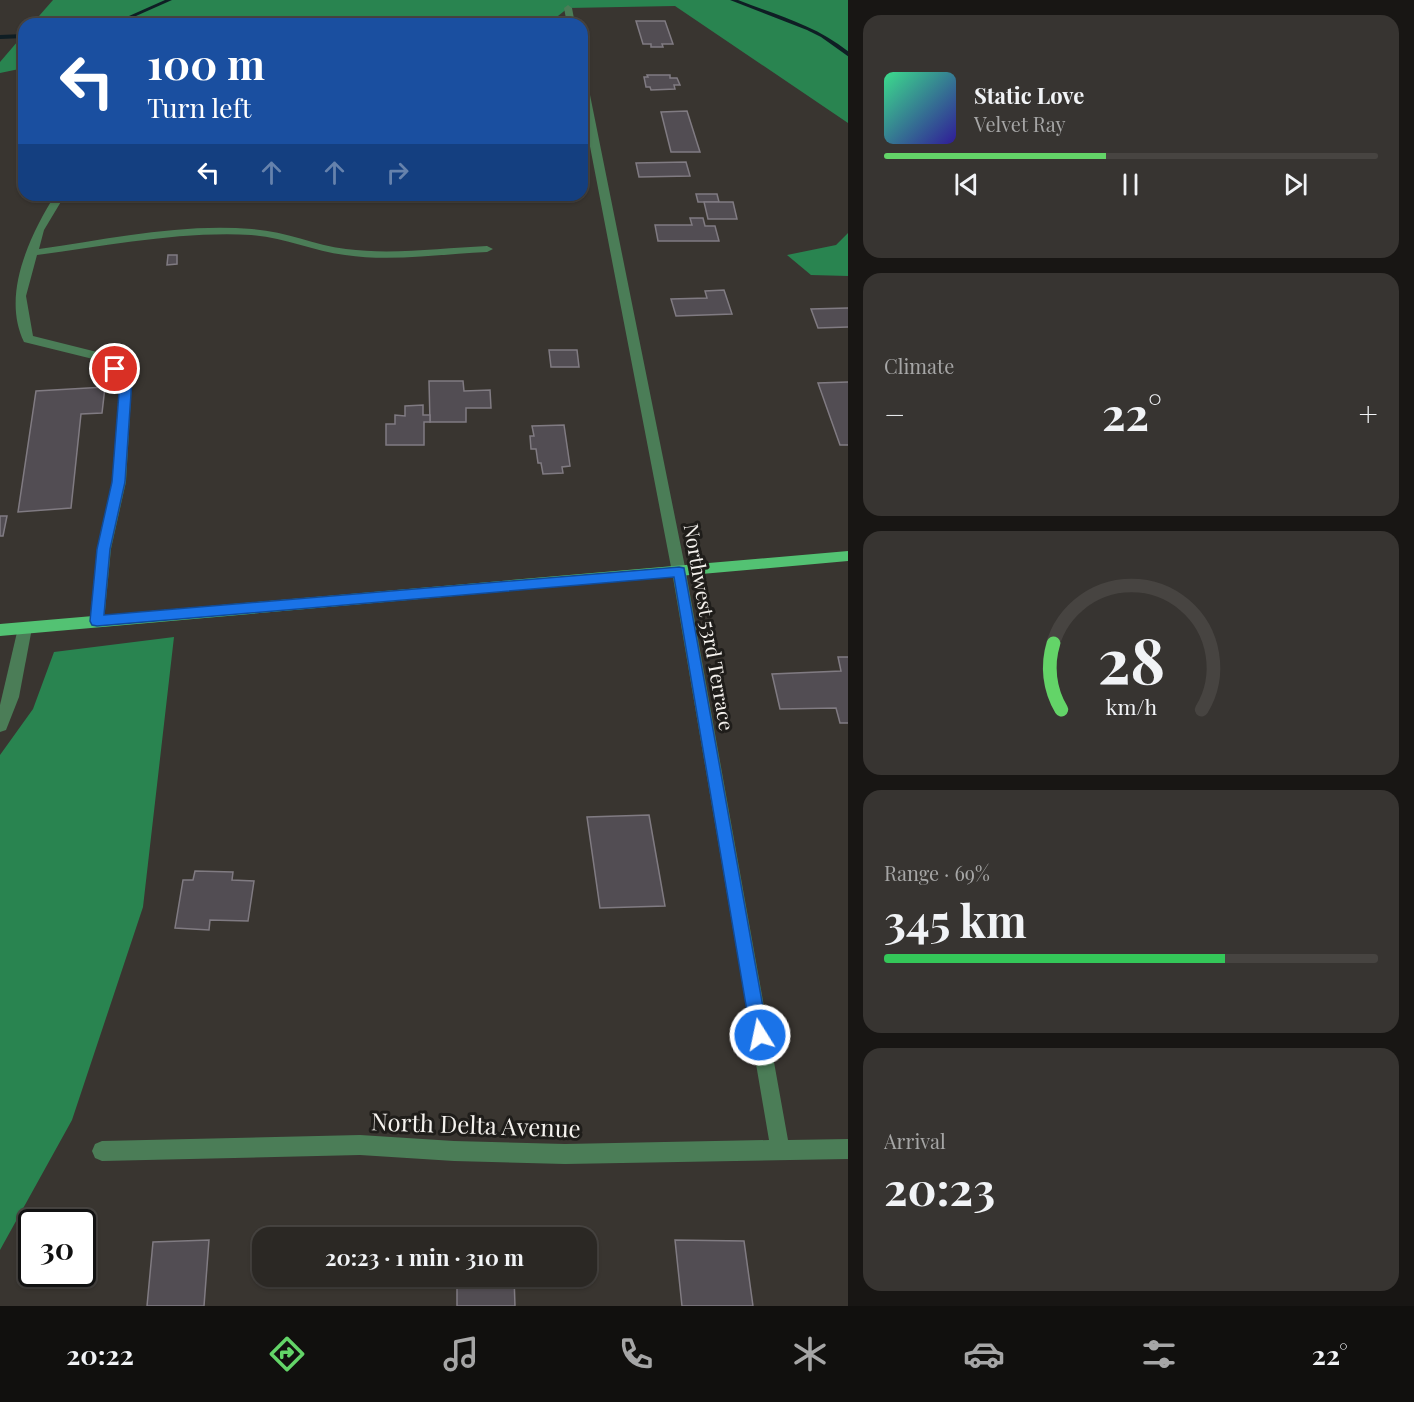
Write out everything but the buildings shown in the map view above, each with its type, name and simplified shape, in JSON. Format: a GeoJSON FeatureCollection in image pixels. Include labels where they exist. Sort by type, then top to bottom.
{"type":"FeatureCollection","features":[{"type":"Feature","properties":{"kind":"main road"},"geometry":{"type":"LineString","coordinates":[[0,630],[848,556]]}},
{"type":"Feature","properties":{"kind":"street"},"geometry":{"type":"LineString","coordinates":[[568,8],[570,18]]}},
{"type":"Feature","properties":{"kind":"street","name":"Northwest 53rd Terrace"},"geometry":{"type":"LineString","coordinates":[[588,110],[679,572],[780,1149]]}},
{"type":"Feature","properties":{"kind":"street"},"geometry":{"type":"LineString","coordinates":[[56,201],[39,230],[20,296],[28,339],[105,358],[126,379],[118,482],[104,549],[97,621]]}},
{"type":"Feature","properties":{"kind":"street"},"geometry":{"type":"LineString","coordinates":[[32,253],[188,232],[211,231],[287,237],[344,252],[373,254],[487,249]]}},
{"type":"Feature","properties":{"kind":"street"},"geometry":{"type":"LineString","coordinates":[[0,725],[11,697],[25,628]]}},
{"type":"Feature","properties":{"kind":"street","name":"North Delta Avenue"},"geometry":{"type":"LineString","coordinates":[[102,1151],[360,1145],[454,1151],[565,1154],[848,1149]]}},
{"type":"Feature","properties":{"kind":"green space"},"geometry":{"type":"Polygon","coordinates":[[[53,0],[848,0],[848,123],[675,6],[568,8],[556,18],[37,18],[53,0]]]}},
{"type":"Feature","properties":{"kind":"green space"},"geometry":{"type":"Polygon","coordinates":[[[18,41],[18,69],[0,73],[0,62],[18,41]]]}},
{"type":"Feature","properties":{"kind":"green space"},"geometry":{"type":"Polygon","coordinates":[[[848,233],[848,276],[811,275],[787,255],[836,245],[848,233]]]}},
{"type":"Feature","properties":{"kind":"green space"},"geometry":{"type":"Polygon","coordinates":[[[174,637],[143,907],[72,1120],[23,1209],[18,1209],[18,1218],[0,1250],[0,755],[33,709],[54,652],[174,637]]]}},
{"type":"Feature","properties":{"kind":"waterway"},"geometry":{"type":"LineString","coordinates":[[128,18],[169,0]]}},
{"type":"Feature","properties":{"kind":"waterway"},"geometry":{"type":"LineString","coordinates":[[733,0],[809,28],[848,54]]}},
{"type":"Feature","properties":{"kind":"waterway"},"geometry":{"type":"LineString","coordinates":[[0,37],[18,36]]}},
{"type":"Feature","properties":{"kind":"route"},"geometry":{"type":"LineString","coordinates":[[115,369],[126,379],[118,482],[104,549],[97,621],[679,572],[760,1035]]}}]}
